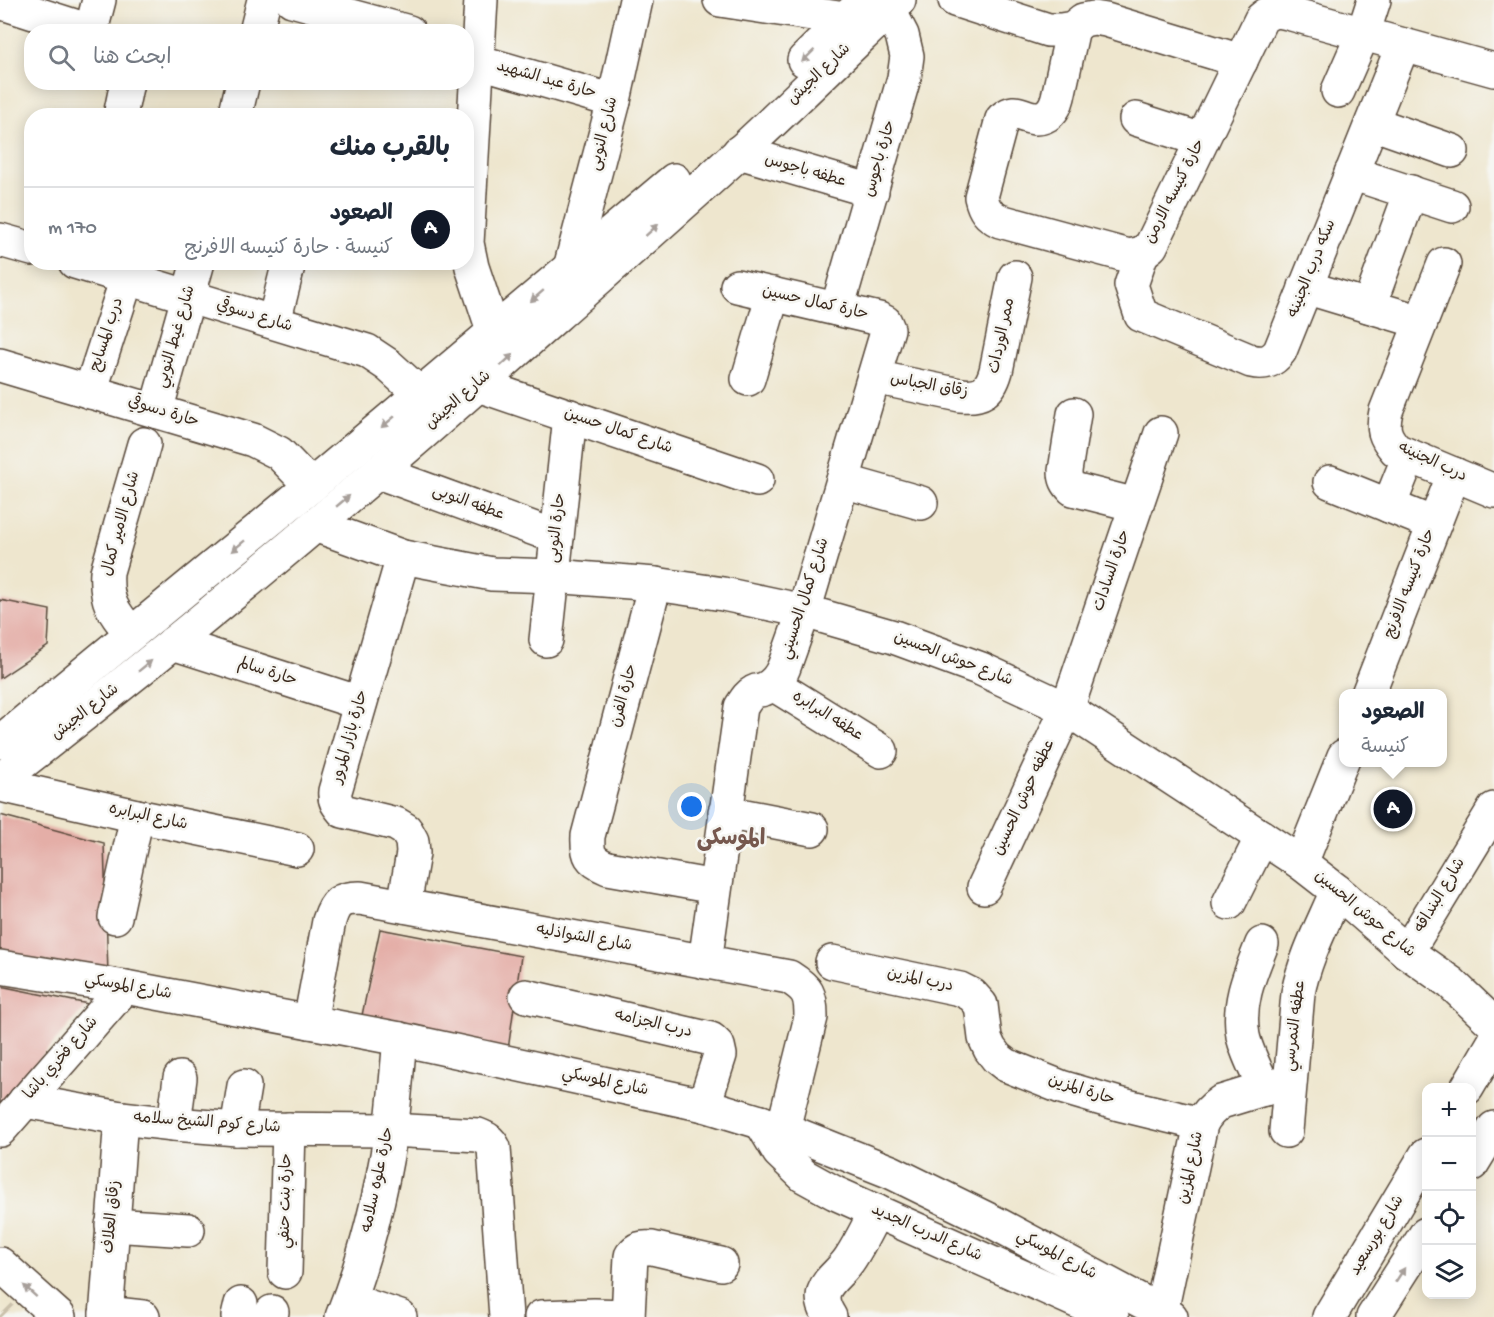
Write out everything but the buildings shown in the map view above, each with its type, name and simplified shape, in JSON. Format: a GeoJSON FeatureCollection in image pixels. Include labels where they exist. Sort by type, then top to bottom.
{"type":"FeatureCollection","features":[{"type":"Feature","properties":{"kind":"street"},"geometry":{"type":"LineString","coordinates":[[94,24],[99,0]]}},
{"type":"Feature","properties":{"kind":"street"},"geometry":{"type":"LineString","coordinates":[[258,24],[264,0]]}},
{"type":"Feature","properties":{"kind":"street"},"geometry":{"type":"LineString","coordinates":[[292,0],[380,24]]}},
{"type":"Feature","properties":{"kind":"street"},"geometry":{"type":"LineString","coordinates":[[474,53],[481,0]]}},
{"type":"Feature","properties":{"kind":"street","name":"شارع النوبى"},"geometry":{"type":"LineString","coordinates":[[570,268],[614,101],[636,0]]}},
{"type":"Feature","properties":{"kind":"street"},"geometry":{"type":"LineString","coordinates":[[720,0],[875,7]]}},
{"type":"Feature","properties":{"kind":"street"},"geometry":{"type":"LineString","coordinates":[[955,0],[1048,30],[1073,28],[1083,20],[1094,18],[1107,20],[1241,61]]}},
{"type":"Feature","properties":{"kind":"street"},"geometry":{"type":"LineString","coordinates":[[1338,91],[1363,34],[1374,0]]}},
{"type":"Feature","properties":{"kind":"street"},"geometry":{"type":"LineString","coordinates":[[0,2],[70,24]]}},
{"type":"Feature","properties":{"kind":"street","name":"شارع الجيش"},"geometry":{"type":"LineString","coordinates":[[0,780],[85,715],[173,643],[378,472],[478,385],[739,152],[875,7]]}},
{"type":"Feature","properties":{"kind":"street","name":"شارع الجيش"},"geometry":{"type":"LineString","coordinates":[[0,742],[494,333],[711,148],[779,84],[875,7]]}},
{"type":"Feature","properties":{"kind":"street","name":"حارة باجوس"},"geometry":{"type":"LineString","coordinates":[[837,309],[904,78],[907,56],[902,35],[875,7]]}},
{"type":"Feature","properties":{"kind":"street","name":"حارة كنيسه الارمن"},"geometry":{"type":"LineString","coordinates":[[1073,28],[1056,106],[1043,117],[1034,118],[1014,112],[1002,119],[981,197],[983,208],[990,216],[1000,221],[1130,256],[1142,253],[1151,246],[1261,19],[1269,13],[1278,10],[1494,70]]}},
{"type":"Feature","properties":{"kind":"street","name":"سكه درب الجنينه"},"geometry":{"type":"LineString","coordinates":[[1142,253],[1131,285],[1141,315],[1251,361],[1259,363],[1275,358],[1280,351],[1403,45]]}},
{"type":"Feature","properties":{"kind":"street","name":"حارة عبد الشهيد"},"geometry":{"type":"LineString","coordinates":[[474,53],[614,101]]}},
{"type":"Feature","properties":{"kind":"street"},"geometry":{"type":"LineString","coordinates":[[122,108],[125,90]]}},
{"type":"Feature","properties":{"kind":"street"},"geometry":{"type":"LineString","coordinates":[[237,108],[241,90]]}},
{"type":"Feature","properties":{"kind":"street"},"geometry":{"type":"LineString","coordinates":[[472,108],[473,90]]}},
{"type":"Feature","properties":{"kind":"street"},"geometry":{"type":"LineString","coordinates":[[1136,119],[1202,140]]}},
{"type":"Feature","properties":{"kind":"street"},"geometry":{"type":"LineString","coordinates":[[1372,123],[1452,151]]}},
{"type":"Feature","properties":{"kind":"street","name":"عطفه باجوس"},"geometry":{"type":"LineString","coordinates":[[739,152],[872,191]]}},
{"type":"Feature","properties":{"kind":"street"},"geometry":{"type":"LineString","coordinates":[[1351,173],[1452,206]]}},
{"type":"Feature","properties":{"kind":"street"},"geometry":{"type":"LineString","coordinates":[[1369,306],[1411,192]]}},
{"type":"Feature","properties":{"kind":"street"},"geometry":{"type":"LineString","coordinates":[[0,240],[24,247]]}},
{"type":"Feature","properties":{"kind":"street","name":"درب الجنينه"},"geometry":{"type":"LineString","coordinates":[[1444,264],[1386,411],[1383,425],[1387,439],[1396,450],[1494,491]]}},
{"type":"Feature","properties":{"kind":"street","name":"شارع دسوقي"},"geometry":{"type":"LineString","coordinates":[[101,270],[366,351],[388,365],[420,394]]}},
{"type":"Feature","properties":{"kind":"street","name":"شارع غيط النوبي"},"geometry":{"type":"LineString","coordinates":[[156,411],[196,270]]}},
{"type":"Feature","properties":{"kind":"street"},"geometry":{"type":"LineString","coordinates":[[274,322],[287,270]]}},
{"type":"Feature","properties":{"kind":"street"},"geometry":{"type":"LineString","coordinates":[[473,270],[494,333]]}},
{"type":"Feature","properties":{"kind":"street","name":"ممر الورداث"},"geometry":{"type":"LineString","coordinates":[[984,392],[993,383],[1015,277]]}},
{"type":"Feature","properties":{"kind":"street","name":"درب المسابح"},"geometry":{"type":"LineString","coordinates":[[90,392],[127,278]]}},
{"type":"Feature","properties":{"kind":"street","name":"حارة كمال حسين"},"geometry":{"type":"LineString","coordinates":[[737,286],[879,319],[885,322],[888,329]]}},
{"type":"Feature","properties":{"kind":"street"},"geometry":{"type":"LineString","coordinates":[[1305,287],[1421,321]]}},
{"type":"Feature","properties":{"kind":"street"},"geometry":{"type":"LineString","coordinates":[[748,379],[773,294]]}},
{"type":"Feature","properties":{"kind":"street","name":"شارع كمال الحسيني"},"geometry":{"type":"LineString","coordinates":[[773,684],[784,667],[804,611],[888,329]]}},
{"type":"Feature","properties":{"kind":"street","name":"حارة دسوقي"},"geometry":{"type":"LineString","coordinates":[[0,365],[253,440],[279,453],[311,486]]}},
{"type":"Feature","properties":{"kind":"street","name":"زقاق الجباس"},"geometry":{"type":"LineString","coordinates":[[874,377],[960,395],[972,396],[984,392]]}},
{"type":"Feature","properties":{"kind":"street","name":"شارع كمال حسين"},"geometry":{"type":"LineString","coordinates":[[478,385],[757,480]]}},
{"type":"Feature","properties":{"kind":"street"},"geometry":{"type":"LineString","coordinates":[[1074,414],[1065,471],[1068,484],[1073,489],[1136,505]]}},
{"type":"Feature","properties":{"kind":"street","name":"حارة النوبى"},"geometry":{"type":"LineString","coordinates":[[546,640],[570,416]]}},
{"type":"Feature","properties":{"kind":"street","name":"حارة السادات"},"geometry":{"type":"LineString","coordinates":[[1066,709],[1161,433]]}},
{"type":"Feature","properties":{"kind":"street","name":"شارع الامير كمال"},"geometry":{"type":"LineString","coordinates":[[131,633],[114,612],[108,599],[106,586],[107,572],[144,444]]}},
{"type":"Feature","properties":{"kind":"street"},"geometry":{"type":"LineString","coordinates":[[1389,506],[1409,456]]}},
{"type":"Feature","properties":{"kind":"street","name":"عطفه النوبى"},"geometry":{"type":"LineString","coordinates":[[378,472],[557,537]]}},
{"type":"Feature","properties":{"kind":"street","name":"حارة كنيسه الافرنج"},"geometry":{"type":"LineString","coordinates":[[1370,689],[1455,474]]}},
{"type":"Feature","properties":{"kind":"street"},"geometry":{"type":"LineString","coordinates":[[843,481],[921,503]]}},
{"type":"Feature","properties":{"kind":"street"},"geometry":{"type":"LineString","coordinates":[[1330,482],[1434,524]]}},
{"type":"Feature","properties":{"kind":"street","name":"شارع حوش الحسين"},"geometry":{"type":"LineString","coordinates":[[315,525],[403,557],[492,574],[655,584],[723,594],[804,611],[894,637],[981,669],[1066,709],[1301,863],[1407,952],[1451,983],[1494,1024]]}},
{"type":"Feature","properties":{"kind":"street","name":"حارة بازار المرور"},"geometry":{"type":"LineString","coordinates":[[403,557],[335,791],[335,798],[343,811],[396,824],[406,830],[412,841],[413,853],[404,906]]}},
{"type":"Feature","properties":{"kind":"street","name":"حارة الفرن"},"geometry":{"type":"LineString","coordinates":[[655,584],[588,837],[588,850],[595,862],[608,868],[715,888]]}},
{"type":"Feature","properties":{"kind":"street","name":"حارة سالم"},"geometry":{"type":"LineString","coordinates":[[173,643],[360,703]]}},
{"type":"Feature","properties":{"kind":"street"},"geometry":{"type":"LineString","coordinates":[[705,962],[741,707],[756,690],[765,689],[773,684]]}},
{"type":"Feature","properties":{"kind":"street","name":"عطفه البرابره"},"geometry":{"type":"LineString","coordinates":[[773,684],[881,751]]}},
{"type":"Feature","properties":{"kind":"street","name":"عطفه حوش الحسين"},"geometry":{"type":"LineString","coordinates":[[984,888],[1066,709]]}},
{"type":"Feature","properties":{"kind":"street"},"geometry":{"type":"LineString","coordinates":[[1301,863],[1340,767]]}},
{"type":"Feature","properties":{"kind":"street","name":"شارع البرابره"},"geometry":{"type":"LineString","coordinates":[[0,785],[297,849]]}},
{"type":"Feature","properties":{"kind":"street","name":"شارع البنداقه"},"geometry":{"type":"LineString","coordinates":[[1407,952],[1494,810]]}},
{"type":"Feature","properties":{"kind":"street"},"geometry":{"type":"LineString","coordinates":[[725,812],[812,829]]}},
{"type":"Feature","properties":{"kind":"street"},"geometry":{"type":"LineString","coordinates":[[115,917],[137,816]]}},
{"type":"Feature","properties":{"kind":"street"},"geometry":{"type":"LineString","coordinates":[[1230,903],[1262,837]]}},
{"type":"Feature","properties":{"kind":"street","name":"عطفه النمرسي"},"geometry":{"type":"LineString","coordinates":[[1286,1131],[1277,1085],[1305,964],[1337,891]]}},
{"type":"Feature","properties":{"kind":"street","name":"شارع الشواذليه"},"geometry":{"type":"LineString","coordinates":[[310,1022],[329,921],[333,907],[345,898],[360,898],[789,977],[803,985],[811,1000],[811,1017],[772,1126]]}},
{"type":"Feature","properties":{"kind":"street"},"geometry":{"type":"LineString","coordinates":[[1262,945],[1246,986],[1241,1012],[1244,1037],[1277,1085]]}},
{"type":"Feature","properties":{"kind":"street","name":"درب المزين"},"geometry":{"type":"LineString","coordinates":[[832,962],[960,989],[972,994],[981,1005],[983,1027]]}},
{"type":"Feature","properties":{"kind":"street","name":"شارع الموسكي"},"geometry":{"type":"LineString","coordinates":[[0,967],[124,987],[400,1039],[704,1105],[772,1126],[891,1172],[995,1223],[1168,1316]]}},
{"type":"Feature","properties":{"kind":"street","name":"شارع فخري باشا"},"geometry":{"type":"LineString","coordinates":[[0,1130],[124,987]]}},
{"type":"Feature","properties":{"kind":"street","name":"درب الجزامه"},"geometry":{"type":"LineString","coordinates":[[526,996],[711,1039],[718,1046],[720,1055],[704,1105]]}},
{"type":"Feature","properties":{"kind":"street","name":"حارة المزين"},"geometry":{"type":"LineString","coordinates":[[983,1027],[990,1049],[1006,1065],[1061,1087],[1201,1124]]}},
{"type":"Feature","properties":{"kind":"street","name":"حارة علوه سلامه"},"geometry":{"type":"LineString","coordinates":[[346,1309],[374,1216],[391,1130],[400,1039]]}},
{"type":"Feature","properties":{"kind":"street"},"geometry":{"type":"LineString","coordinates":[[1470,1083],[1494,1042]]}},
{"type":"Feature","properties":{"kind":"street"},"geometry":{"type":"LineString","coordinates":[[174,1124],[180,1078]]}},
{"type":"Feature","properties":{"kind":"street","name":"شارع المزين"},"geometry":{"type":"LineString","coordinates":[[1168,1316],[1201,1124],[1212,1108],[1221,1102],[1277,1085]]}},
{"type":"Feature","properties":{"kind":"street"},"geometry":{"type":"LineString","coordinates":[[237,1129],[244,1086]]}},
{"type":"Feature","properties":{"kind":"street","name":"شارع كوم الشيخ سلامه"},"geometry":{"type":"LineString","coordinates":[[25,1101],[121,1118],[237,1129],[391,1130],[485,1137],[494,1148],[495,1155],[506,1317]]}},
{"type":"Feature","properties":{"kind":"street","name":"زقاق العلاف"},"geometry":{"type":"LineString","coordinates":[[106,1315],[121,1118]]}},
{"type":"Feature","properties":{"kind":"street","name":"شارع الدرب الجديد"},"geometry":{"type":"LineString","coordinates":[[772,1126],[779,1152],[804,1176],[876,1212],[1112,1317]]}},
{"type":"Feature","properties":{"kind":"street"},"geometry":{"type":"LineString","coordinates":[[1476,1157],[1494,1128]]}},
{"type":"Feature","properties":{"kind":"street","name":"حارة بنت حنفي"},"geometry":{"type":"LineString","coordinates":[[285,1272],[289,1129]]}},
{"type":"Feature","properties":{"kind":"street","name":"شارع بورسعيد"},"geometry":{"type":"LineString","coordinates":[[1329,1317],[1422,1162]]}},
{"type":"Feature","properties":{"kind":"street"},"geometry":{"type":"LineString","coordinates":[[830,1317],[824,1308],[823,1296],[827,1285],[851,1258],[876,1212]]}},
{"type":"Feature","properties":{"kind":"street"},"geometry":{"type":"LineString","coordinates":[[112,1225],[188,1230]]}},
{"type":"Feature","properties":{"kind":"street"},"geometry":{"type":"LineString","coordinates":[[1373,1317],[1422,1240]]}},
{"type":"Feature","properties":{"kind":"street"},"geometry":{"type":"LineString","coordinates":[[541,1317],[628,1317],[632,1256],[636,1250],[644,1247],[721,1264]]}},
{"type":"Feature","properties":{"kind":"street"},"geometry":{"type":"LineString","coordinates":[[0,1264],[59,1317]]}},
{"type":"Feature","properties":{"kind":"street"},"geometry":{"type":"LineString","coordinates":[[0,1293],[26,1317]]}},
{"type":"Feature","properties":{"kind":"street"},"geometry":{"type":"LineString","coordinates":[[346,1309],[400,1317]]}},
{"type":"Feature","properties":{"kind":"street"},"geometry":{"type":"LineString","coordinates":[[106,1315],[143,1317]]}},
{"type":"Feature","properties":{"kind":"place","name":"الصعود"},"geometry":{"type":"Point","coordinates":[1393,809]}},
{"type":"Feature","properties":{"kind":"district","name":"الموسكى"},"geometry":{"type":"Point","coordinates":[731,840]}}]}
